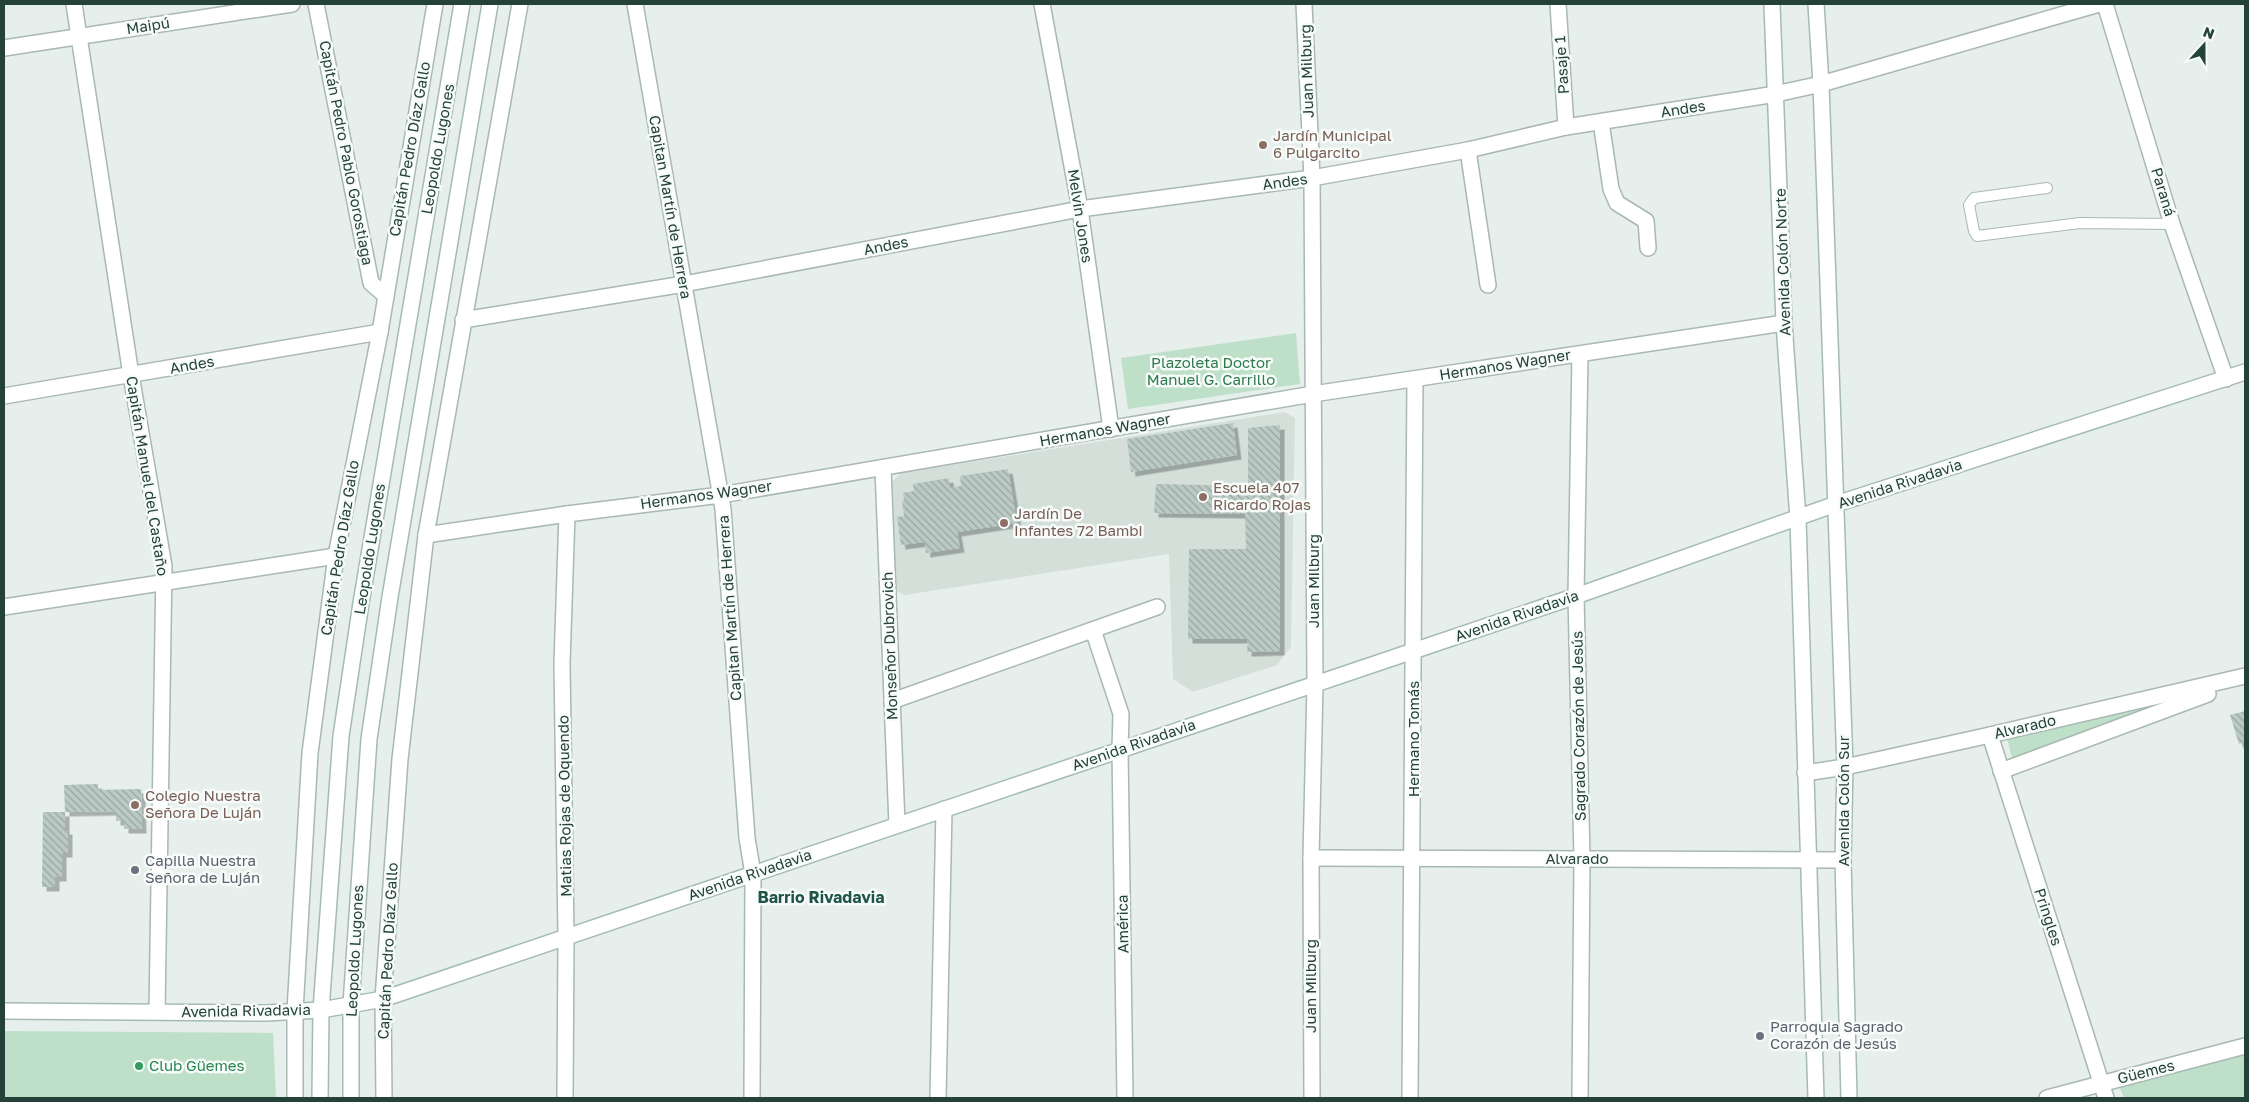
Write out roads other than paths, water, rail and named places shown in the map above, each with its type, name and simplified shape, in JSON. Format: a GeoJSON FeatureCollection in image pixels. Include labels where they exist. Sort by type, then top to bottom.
{"type":"FeatureCollection","features":[{"type":"Feature","properties":{"kind":"street","name":"Capitán Manuel del Castaño"},"geometry":{"type":"LineString","coordinates":[[74,4],[131,375],[164,566],[156,1012]]}},
{"type":"Feature","properties":{"kind":"street","name":"Maipú"},"geometry":{"type":"LineString","coordinates":[[4,48],[292,4]]}},
{"type":"Feature","properties":{"kind":"street","name":"Capitán Pedro Pablo Gorostiaga"},"geometry":{"type":"LineString","coordinates":[[316,4],[371,283],[386,296]]}},
{"type":"Feature","properties":{"kind":"street","name":"Capitán Pedro Díaz Gallo"},"geometry":{"type":"LineString","coordinates":[[295,1098],[295,1011],[310,753],[336,556],[380,332],[435,4]]}},
{"type":"Feature","properties":{"kind":"street","name":"Leopoldo Lugones"},"geometry":{"type":"LineString","coordinates":[[320,1098],[321,1010],[341,736],[364,583],[462,4]]}},
{"type":"Feature","properties":{"kind":"street","name":"Leopoldo Lugones"},"geometry":{"type":"LineString","coordinates":[[351,1098],[350,1005],[369,739],[390,597],[490,4]]}},
{"type":"Feature","properties":{"kind":"street","name":"Capitán Pedro Díaz Gallo"},"geometry":{"type":"LineString","coordinates":[[384,1098],[383,999],[400,759],[426,535],[520,4]]}},
{"type":"Feature","properties":{"kind":"street","name":"Capitan Martín de Herrera"},"geometry":{"type":"LineString","coordinates":[[635,4],[720,495],[747,838],[754,874],[752,1098]]}},
{"type":"Feature","properties":{"kind":"street","name":"Melvin Jones"},"geometry":{"type":"LineString","coordinates":[[1042,4],[1080,209],[1112,429]]}},
{"type":"Feature","properties":{"kind":"street","name":"Juan Milburg"},"geometry":{"type":"LineString","coordinates":[[1304,4],[1312,178],[1315,684],[1311,858],[1312,1098]]}},
{"type":"Feature","properties":{"kind":"street","name":"Pasaje 1"},"geometry":{"type":"LineString","coordinates":[[1558,4],[1566,127]]}},
{"type":"Feature","properties":{"kind":"street","name":"Avenida Colón Norte"},"geometry":{"type":"LineString","coordinates":[[1772,4],[1784,323],[1798,519]]}},
{"type":"Feature","properties":{"kind":"street"},"geometry":{"type":"LineString","coordinates":[[1816,4],[1821,84],[1836,504]]}},
{"type":"Feature","properties":{"kind":"street","name":"Andes"},"geometry":{"type":"LineString","coordinates":[[463,320],[684,284],[1080,209],[1312,178],[1468,150],[1566,127],[1776,94],[1821,84],[2099,4]]}},
{"type":"Feature","properties":{"kind":"street","name":"Paraná"},"geometry":{"type":"LineString","coordinates":[[2105,4],[2172,224],[2226,379]]}},
{"type":"Feature","properties":{"kind":"street"},"geometry":{"type":"LineString","coordinates":[[1601,122],[1610,189],[1617,203],[1635,216],[1646,221],[1648,248]]}},
{"type":"Feature","properties":{"kind":"street"},"geometry":{"type":"LineString","coordinates":[[1468,150],[1488,285]]}},
{"type":"Feature","properties":{"kind":"street","name":"Hermanos Wagner"},"geometry":{"type":"LineString","coordinates":[[426,535],[567,514],[720,495],[1313,394],[1784,323]]}},
{"type":"Feature","properties":{"kind":"street","name":"Andes"},"geometry":{"type":"LineString","coordinates":[[4,396],[380,332]]}},
{"type":"Feature","properties":{"kind":"street","name":"Sagrado Corazón de Jesús"},"geometry":{"type":"LineString","coordinates":[[1580,354],[1576,596],[1582,859],[1580,1098]]}},
{"type":"Feature","properties":{"kind":"street","name":"Avenida Rivadavia"},"geometry":{"type":"LineString","coordinates":[[4,1010],[266,1013],[321,1010],[383,999],[1576,596],[1836,504],[2245,372]]}},
{"type":"Feature","properties":{"kind":"street","name":"Hermano Tomás"},"geometry":{"type":"LineString","coordinates":[[1410,1098],[1415,379]]}},
{"type":"Feature","properties":{"kind":"street","name":"Monseñor Dubrovich"},"geometry":{"type":"LineString","coordinates":[[883,468],[897,825]]}},
{"type":"Feature","properties":{"kind":"street","name":"Avenida Colón Sur"},"geometry":{"type":"LineString","coordinates":[[1836,504],[1845,767],[1843,860],[1849,1098]]}},
{"type":"Feature","properties":{"kind":"street","name":"Matias Rojas de Oquendo"},"geometry":{"type":"LineString","coordinates":[[565,1098],[566,937],[562,663],[567,514]]}},
{"type":"Feature","properties":{"kind":"street"},"geometry":{"type":"LineString","coordinates":[[1798,519],[1807,860],[1816,1098]]}},
{"type":"Feature","properties":{"kind":"street"},"geometry":{"type":"LineString","coordinates":[[4,607],[336,556]]}},
{"type":"Feature","properties":{"kind":"street"},"geometry":{"type":"LineString","coordinates":[[892,701],[1157,607]]}},
{"type":"Feature","properties":{"kind":"street"},"geometry":{"type":"LineString","coordinates":[[1094,630],[1121,714],[1120,750]]}},
{"type":"Feature","properties":{"kind":"street"},"geometry":{"type":"LineString","coordinates":[[2001,771],[2211,692],[2239,678]]}},
{"type":"Feature","properties":{"kind":"street","name":"Alvarado"},"geometry":{"type":"LineString","coordinates":[[1805,773],[1845,767],[1990,736],[2239,678]]}},
{"type":"Feature","properties":{"kind":"street","name":"Pringles"},"geometry":{"type":"LineString","coordinates":[[1990,736],[2103,1091]]}},
{"type":"Feature","properties":{"kind":"street","name":"América"},"geometry":{"type":"LineString","coordinates":[[1120,750],[1125,1098]]}},
{"type":"Feature","properties":{"kind":"street"},"geometry":{"type":"LineString","coordinates":[[938,1098],[944,809]]}},
{"type":"Feature","properties":{"kind":"street","name":"Alvarado"},"geometry":{"type":"LineString","coordinates":[[1311,858],[1843,860]]}},
{"type":"Feature","properties":{"kind":"street","name":"Güemes"},"geometry":{"type":"LineString","coordinates":[[2047,1098],[2103,1091],[2245,1046]]}},
{"type":"Feature","properties":{"kind":"lane"},"geometry":{"type":"LineString","coordinates":[[2047,188],[1974,198],[1969,205],[1974,232],[1977,236],[2080,223],[2172,224]]}},
{"type":"Feature","properties":{"kind":"place","name":"Jardín Municipal 6 Pulgarcito"},"geometry":{"type":"Point","coordinates":[1263,145]}},
{"type":"Feature","properties":{"kind":"place","name":"Escuela 407 Ricardo Rojas"},"geometry":{"type":"Point","coordinates":[1203,497]}},
{"type":"Feature","properties":{"kind":"place","name":"Jardín De Infantes 72 Bambi"},"geometry":{"type":"Point","coordinates":[1004,523]}},
{"type":"Feature","properties":{"kind":"place","name":"Colegio Nuestra Señora De Luján"},"geometry":{"type":"Point","coordinates":[135,805]}},
{"type":"Feature","properties":{"kind":"place","name":"Capilla Nuestra Señora de Luján"},"geometry":{"type":"Point","coordinates":[135,870]}},
{"type":"Feature","properties":{"kind":"place","name":"Parroquia Sagrado Corazón de Jesús"},"geometry":{"type":"Point","coordinates":[1760,1036]}},
{"type":"Feature","properties":{"kind":"place","name":"Club Güemes"},"geometry":{"type":"Point","coordinates":[139,1066]}},
{"type":"Feature","properties":{"kind":"district","name":"Barrio Rivadavia"},"geometry":{"type":"Point","coordinates":[821,897]}},
{"type":"Feature","properties":{"kind":"park label","name":"Plazoleta Doctor Manuel G. Carrillo"},"geometry":{"type":"Point","coordinates":[1211,372]}}]}
